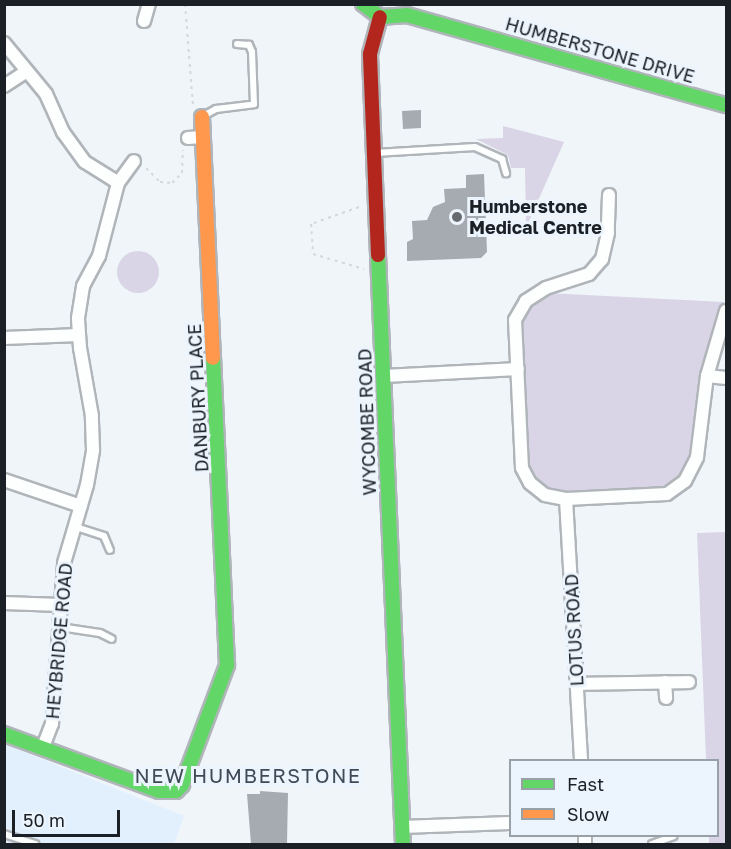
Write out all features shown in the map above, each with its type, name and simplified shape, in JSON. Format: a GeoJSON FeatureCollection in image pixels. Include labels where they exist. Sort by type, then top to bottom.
{"type":"FeatureCollection","features":[{"type":"Feature","properties":{"kind":"street"},"geometry":{"type":"LineString","coordinates":[[144,21],[149,4]]}},
{"type":"Feature","properties":{"kind":"street"},"geometry":{"type":"LineString","coordinates":[[363,4],[380,17]]}},
{"type":"Feature","properties":{"kind":"street","name":"HUMBERSTONE DRIVE"},"geometry":{"type":"LineString","coordinates":[[380,17],[408,15],[726,105]]}},
{"type":"Feature","properties":{"kind":"street","name":"WYCOMBE ROAD"},"geometry":{"type":"LineString","coordinates":[[380,17],[370,54],[403,844]]}},
{"type":"Feature","properties":{"kind":"street"},"geometry":{"type":"LineString","coordinates":[[4,44],[46,94],[63,132],[85,162],[118,183]]}},
{"type":"Feature","properties":{"kind":"street"},"geometry":{"type":"LineString","coordinates":[[4,86],[27,71]]}},
{"type":"Feature","properties":{"kind":"street","name":"DANBURY PLACE"},"geometry":{"type":"LineString","coordinates":[[43,747],[159,791],[176,791],[182,785],[227,664],[195,138],[202,117]]}},
{"type":"Feature","properties":{"kind":"street","name":"HEYBRIDGE ROAD"},"geometry":{"type":"LineString","coordinates":[[43,747],[52,724],[64,563],[81,506],[93,450],[79,335],[83,286],[99,256],[118,183],[134,160]]}},
{"type":"Feature","properties":{"kind":"street"},"geometry":{"type":"LineString","coordinates":[[609,195],[608,233],[602,259],[589,274],[546,288],[526,301],[515,320],[522,468],[530,483],[546,495],[566,500],[668,495],[685,481],[697,457],[707,376],[726,311]]}},
{"type":"Feature","properties":{"kind":"street"},"geometry":{"type":"LineString","coordinates":[[4,338],[79,335]]}},
{"type":"Feature","properties":{"kind":"street"},"geometry":{"type":"LineString","coordinates":[[384,376],[518,369]]}},
{"type":"Feature","properties":{"kind":"street"},"geometry":{"type":"LineString","coordinates":[[707,376],[726,378]]}},
{"type":"Feature","properties":{"kind":"street"},"geometry":{"type":"LineString","coordinates":[[4,480],[81,506]]}},
{"type":"Feature","properties":{"kind":"street","name":"LOTUS ROAD"},"geometry":{"type":"LineString","coordinates":[[566,500],[581,759]]}},
{"type":"Feature","properties":{"kind":"street"},"geometry":{"type":"LineString","coordinates":[[4,603],[61,605]]}},
{"type":"Feature","properties":{"kind":"street"},"geometry":{"type":"LineString","coordinates":[[665,682],[666,698]]}},
{"type":"Feature","properties":{"kind":"street"},"geometry":{"type":"LineString","coordinates":[[577,684],[689,682]]}},
{"type":"Feature","properties":{"kind":"street"},"geometry":{"type":"LineString","coordinates":[[4,734],[43,747]]}},
{"type":"Feature","properties":{"kind":"street"},"geometry":{"type":"LineString","coordinates":[[402,827],[509,823]]}},
{"type":"Feature","properties":{"kind":"lane"},"geometry":{"type":"LineString","coordinates":[[202,117],[216,109],[254,104],[252,52],[249,45],[237,44]]}},
{"type":"Feature","properties":{"kind":"lane"},"geometry":{"type":"LineString","coordinates":[[374,153],[475,147],[502,159],[506,173]]}},
{"type":"Feature","properties":{"kind":"lane"},"geometry":{"type":"LineString","coordinates":[[75,526],[104,536],[110,550]]}},
{"type":"Feature","properties":{"kind":"lane"},"geometry":{"type":"LineString","coordinates":[[60,627],[100,633],[112,639]]}},
{"type":"Feature","properties":{"kind":"lane"},"geometry":{"type":"LineString","coordinates":[[4,834],[35,844]]}},
{"type":"Feature","properties":{"kind":"lane"},"geometry":{"type":"LineString","coordinates":[[652,844],[671,837]]}},
{"type":"Feature","properties":{"kind":"path"},"geometry":{"type":"LineString","coordinates":[[185,4],[191,103],[202,117]]}},
{"type":"Feature","properties":{"kind":"path"},"geometry":{"type":"LineString","coordinates":[[134,160],[150,170],[160,182],[172,183],[182,173],[181,153],[195,138]]}},
{"type":"Feature","properties":{"kind":"path"},"geometry":{"type":"LineString","coordinates":[[376,201],[311,224],[313,254],[379,273]]}},
{"type":"Feature","properties":{"kind":"shaded area"},"geometry":{"type":"Polygon","coordinates":[[[503,126],[564,142],[526,228],[525,168],[511,168],[508,155],[476,139],[503,138],[503,126]]]}},
{"type":"Feature","properties":{"kind":"shaded area"},"geometry":{"type":"Polygon","coordinates":[[[138,251],[146,252],[153,257],[158,264],[158,280],[153,287],[146,292],[138,293],[130,292],[123,287],[118,280],[117,272],[118,264],[123,257],[130,252],[138,251]]]}},
{"type":"Feature","properties":{"kind":"shaded area"},"geometry":{"type":"Polygon","coordinates":[[[547,293],[724,302],[701,375],[693,456],[681,479],[666,490],[567,495],[547,491],[532,481],[526,467],[520,321],[529,305],[547,293]]]}},
{"type":"Feature","properties":{"kind":"shaded area"},"geometry":{"type":"Polygon","coordinates":[[[726,532],[726,844],[709,844],[709,837],[719,837],[719,759],[706,759],[697,533],[726,532]]]}},
{"type":"Feature","properties":{"kind":"shaded area"},"geometry":{"type":"Polygon","coordinates":[[[4,744],[184,816],[174,844],[5,844],[4,744]]]}},
{"type":"Feature","properties":{"kind":"building"},"geometry":{"type":"Polygon","coordinates":[[[421,110],[421,128],[403,129],[402,111],[421,110]]]}},
{"type":"Feature","properties":{"kind":"building","name":"Humberstone Medical Centre"},"geometry":{"type":"Polygon","coordinates":[[[484,174],[487,252],[481,258],[407,261],[407,242],[413,239],[412,221],[427,220],[433,207],[445,202],[444,189],[466,188],[466,175],[484,174]]]}},
{"type":"Feature","properties":{"kind":"building"},"geometry":{"type":"Polygon","coordinates":[[[260,791],[288,793],[287,844],[251,844],[247,794],[260,794],[260,791]]]}},
{"type":"Feature","properties":{"kind":"traffic: fast"},"geometry":{"type":"LineString","coordinates":[[363,4],[380,17],[407,15],[726,105]]}},
{"type":"Feature","properties":{"kind":"traffic: fast"},"geometry":{"type":"LineString","coordinates":[[378,255],[403,844]]}},
{"type":"Feature","properties":{"kind":"traffic: fast"},"geometry":{"type":"LineString","coordinates":[[4,734],[159,791],[176,791],[182,785],[227,665],[213,358]]}},
{"type":"Feature","properties":{"kind":"traffic: slow"},"geometry":{"type":"LineString","coordinates":[[202,117],[213,358]]}},
{"type":"Feature","properties":{"kind":"traffic: jam"},"geometry":{"type":"LineString","coordinates":[[378,255],[370,54],[380,17]]}},
{"type":"Feature","properties":{"kind":"place","name":"Humberstone Medical Centre"},"geometry":{"type":"Point","coordinates":[457,217]}},
{"type":"Feature","properties":{"kind":"district","name":"NEW HUMBERSTONE"},"geometry":{"type":"Point","coordinates":[248,775]}}]}
